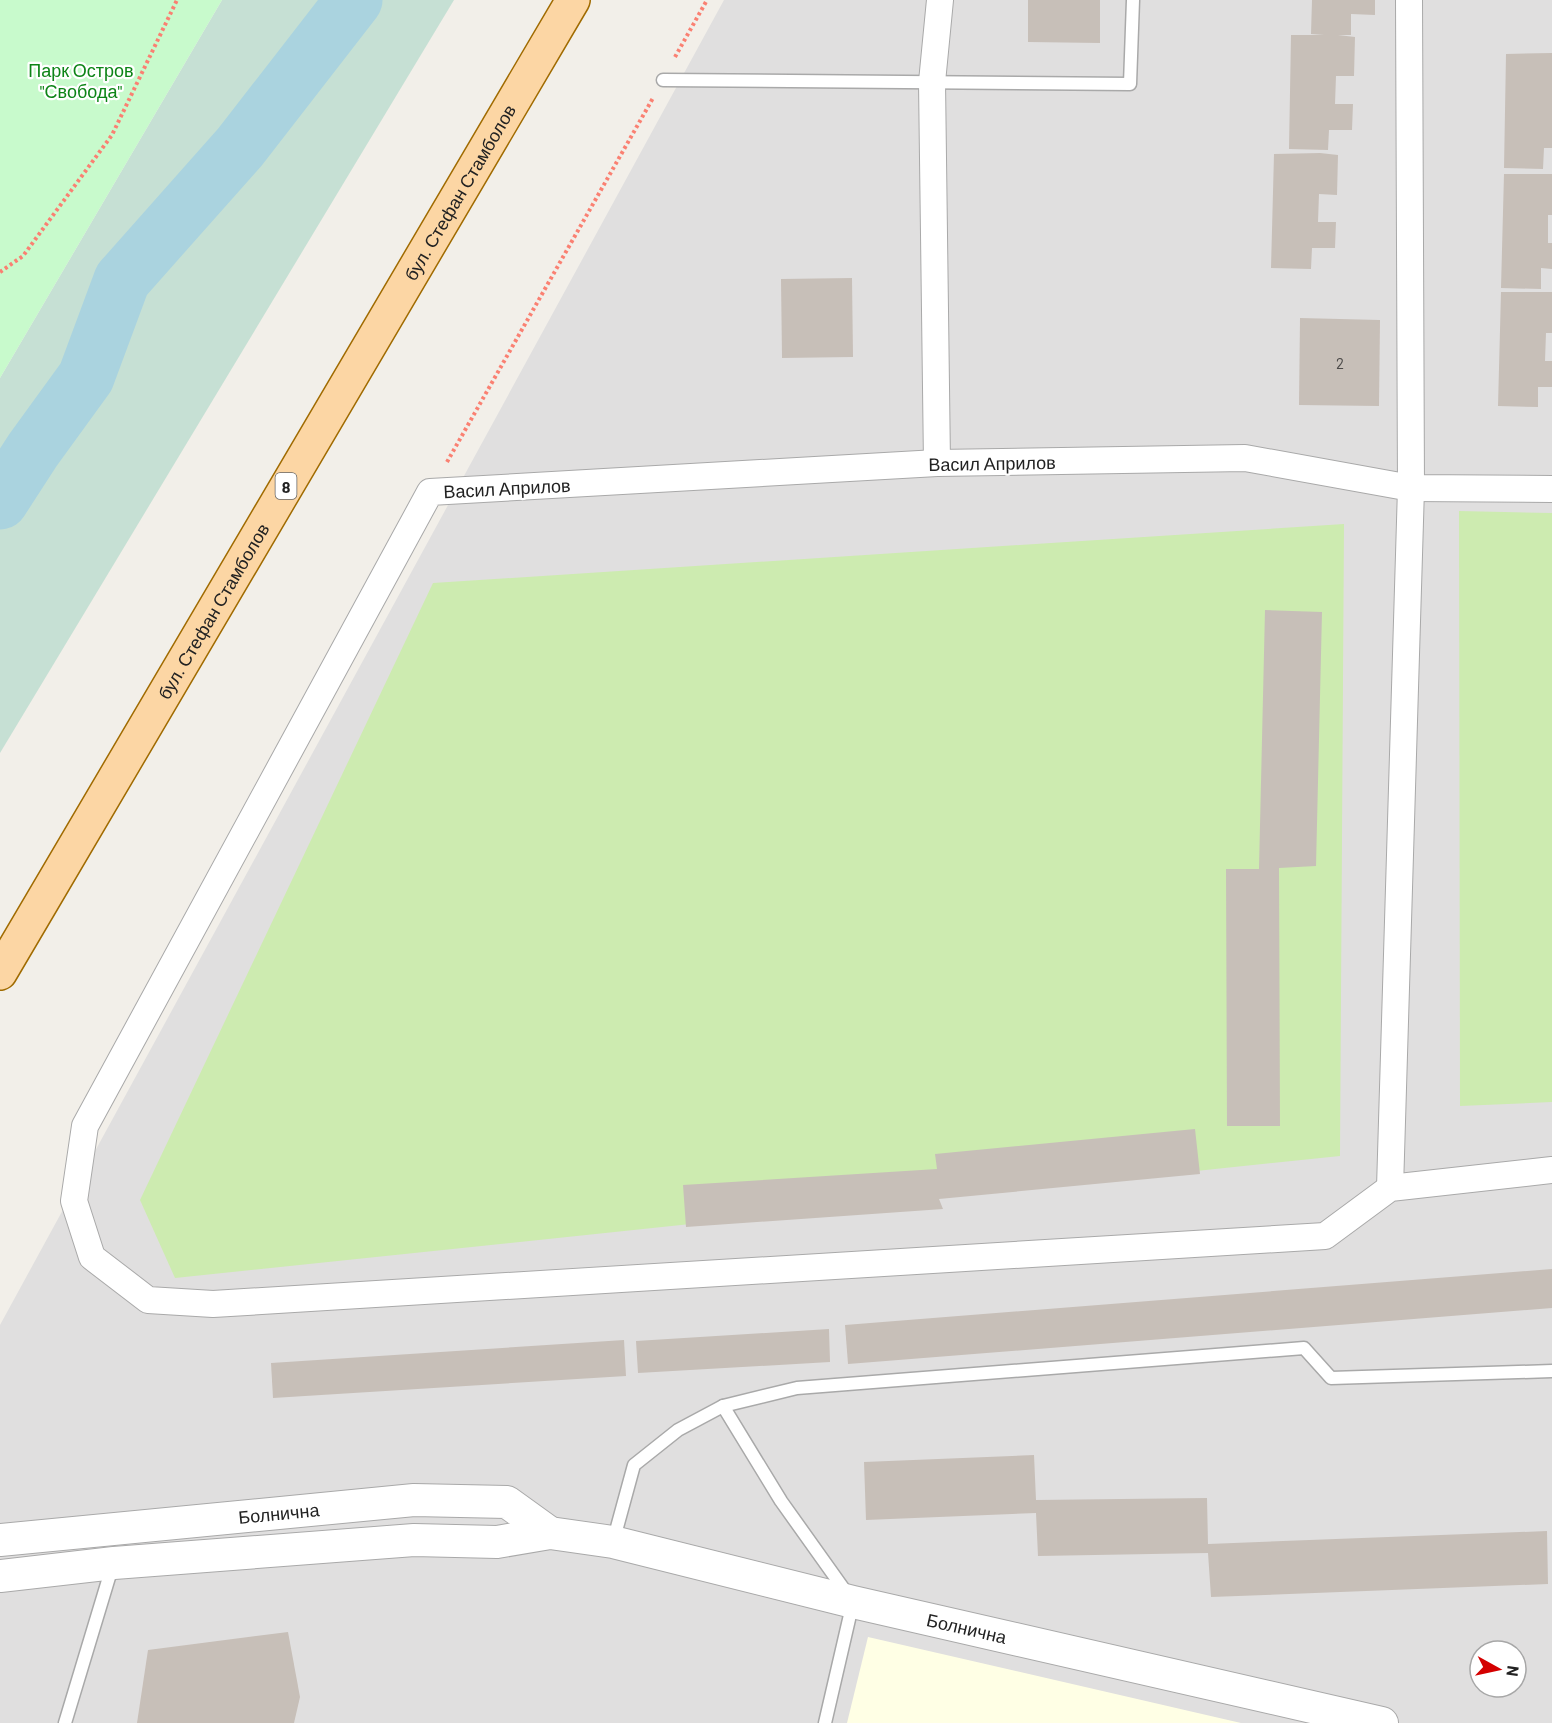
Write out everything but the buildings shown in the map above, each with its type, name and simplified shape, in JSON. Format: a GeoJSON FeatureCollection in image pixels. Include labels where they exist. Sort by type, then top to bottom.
{"type":"FeatureCollection","features":[{"type":"Feature","properties":{"kind":"main road","name":"бул. Стефан Стамболов"},"geometry":{"type":"LineString","coordinates":[[0,973],[573,0]]}},
{"type":"Feature","properties":{"kind":"street"},"geometry":{"type":"LineString","coordinates":[[936,464],[932,82],[940,0]]}},
{"type":"Feature","properties":{"kind":"street"},"geometry":{"type":"LineString","coordinates":[[1390,1188],[1411,488],[1408,0]]}},
{"type":"Feature","properties":{"kind":"street","name":"Васил Априлов"},"geometry":{"type":"LineString","coordinates":[[430,492],[936,464],[1245,458],[1411,488],[1552,489]]}},
{"type":"Feature","properties":{"kind":"street"},"geometry":{"type":"LineString","coordinates":[[430,492],[86,1126],[74,1201],[92,1257],[148,1300],[213,1304],[1325,1236],[1390,1188],[1552,1170]]}},
{"type":"Feature","properties":{"kind":"street","name":"Болнична"},"geometry":{"type":"LineString","coordinates":[[0,1540],[414,1500],[507,1502],[550,1533]]}},
{"type":"Feature","properties":{"kind":"street","name":"Болнична"},"geometry":{"type":"LineString","coordinates":[[0,1576],[114,1563],[414,1540],[497,1542],[550,1533],[614,1542],[854,1602],[1382,1723]]}},
{"type":"Feature","properties":{"kind":"lane"},"geometry":{"type":"LineString","coordinates":[[663,80],[1130,84],[1133,0]]}},
{"type":"Feature","properties":{"kind":"lane"},"geometry":{"type":"LineString","coordinates":[[614,1542],[634,1465],[678,1430],[723,1406],[797,1388],[1304,1348],[1331,1378],[1552,1371]]}},
{"type":"Feature","properties":{"kind":"lane"},"geometry":{"type":"LineString","coordinates":[[723,1406],[781,1501],[854,1602],[825,1723]]}},
{"type":"Feature","properties":{"kind":"lane"},"geometry":{"type":"LineString","coordinates":[[65,1723],[114,1563]]}},
{"type":"Feature","properties":{"kind":"path"},"geometry":{"type":"LineString","coordinates":[[0,272],[23,256],[112,135],[177,0]]}},
{"type":"Feature","properties":{"kind":"path"},"geometry":{"type":"LineString","coordinates":[[430,492],[707,0]]}},
{"type":"Feature","properties":{"kind":"shaded area"},"geometry":{"type":"Polygon","coordinates":[[[222,0],[454,0],[0,753],[0,378],[222,0]]]}},
{"type":"Feature","properties":{"kind":"shaded area"},"geometry":{"type":"Polygon","coordinates":[[[724,0],[1552,0],[1552,1723],[0,1723],[0,1325],[724,0]]]}},
{"type":"Feature","properties":{"kind":"shaded area"},"geometry":{"type":"Polygon","coordinates":[[[868,1637],[1241,1723],[847,1723],[868,1637]]]}},
{"type":"Feature","properties":{"kind":"green space","name":"Парк Остров \"Свобода\""},"geometry":{"type":"Polygon","coordinates":[[[0,0],[222,0],[0,378],[0,0]]]}},
{"type":"Feature","properties":{"kind":"green space"},"geometry":{"type":"Polygon","coordinates":[[[1459,511],[1552,513],[1552,1102],[1460,1106],[1459,511]]]}},
{"type":"Feature","properties":{"kind":"green space"},"geometry":{"type":"Polygon","coordinates":[[[1344,524],[1340,1156],[175,1278],[140,1200],[433,583],[1344,524]]]}},
{"type":"Feature","properties":{"kind":"waterway"},"geometry":{"type":"LineString","coordinates":[[0,501],[33,450],[86,377],[122,280],[240,147],[354,0]]}}]}
